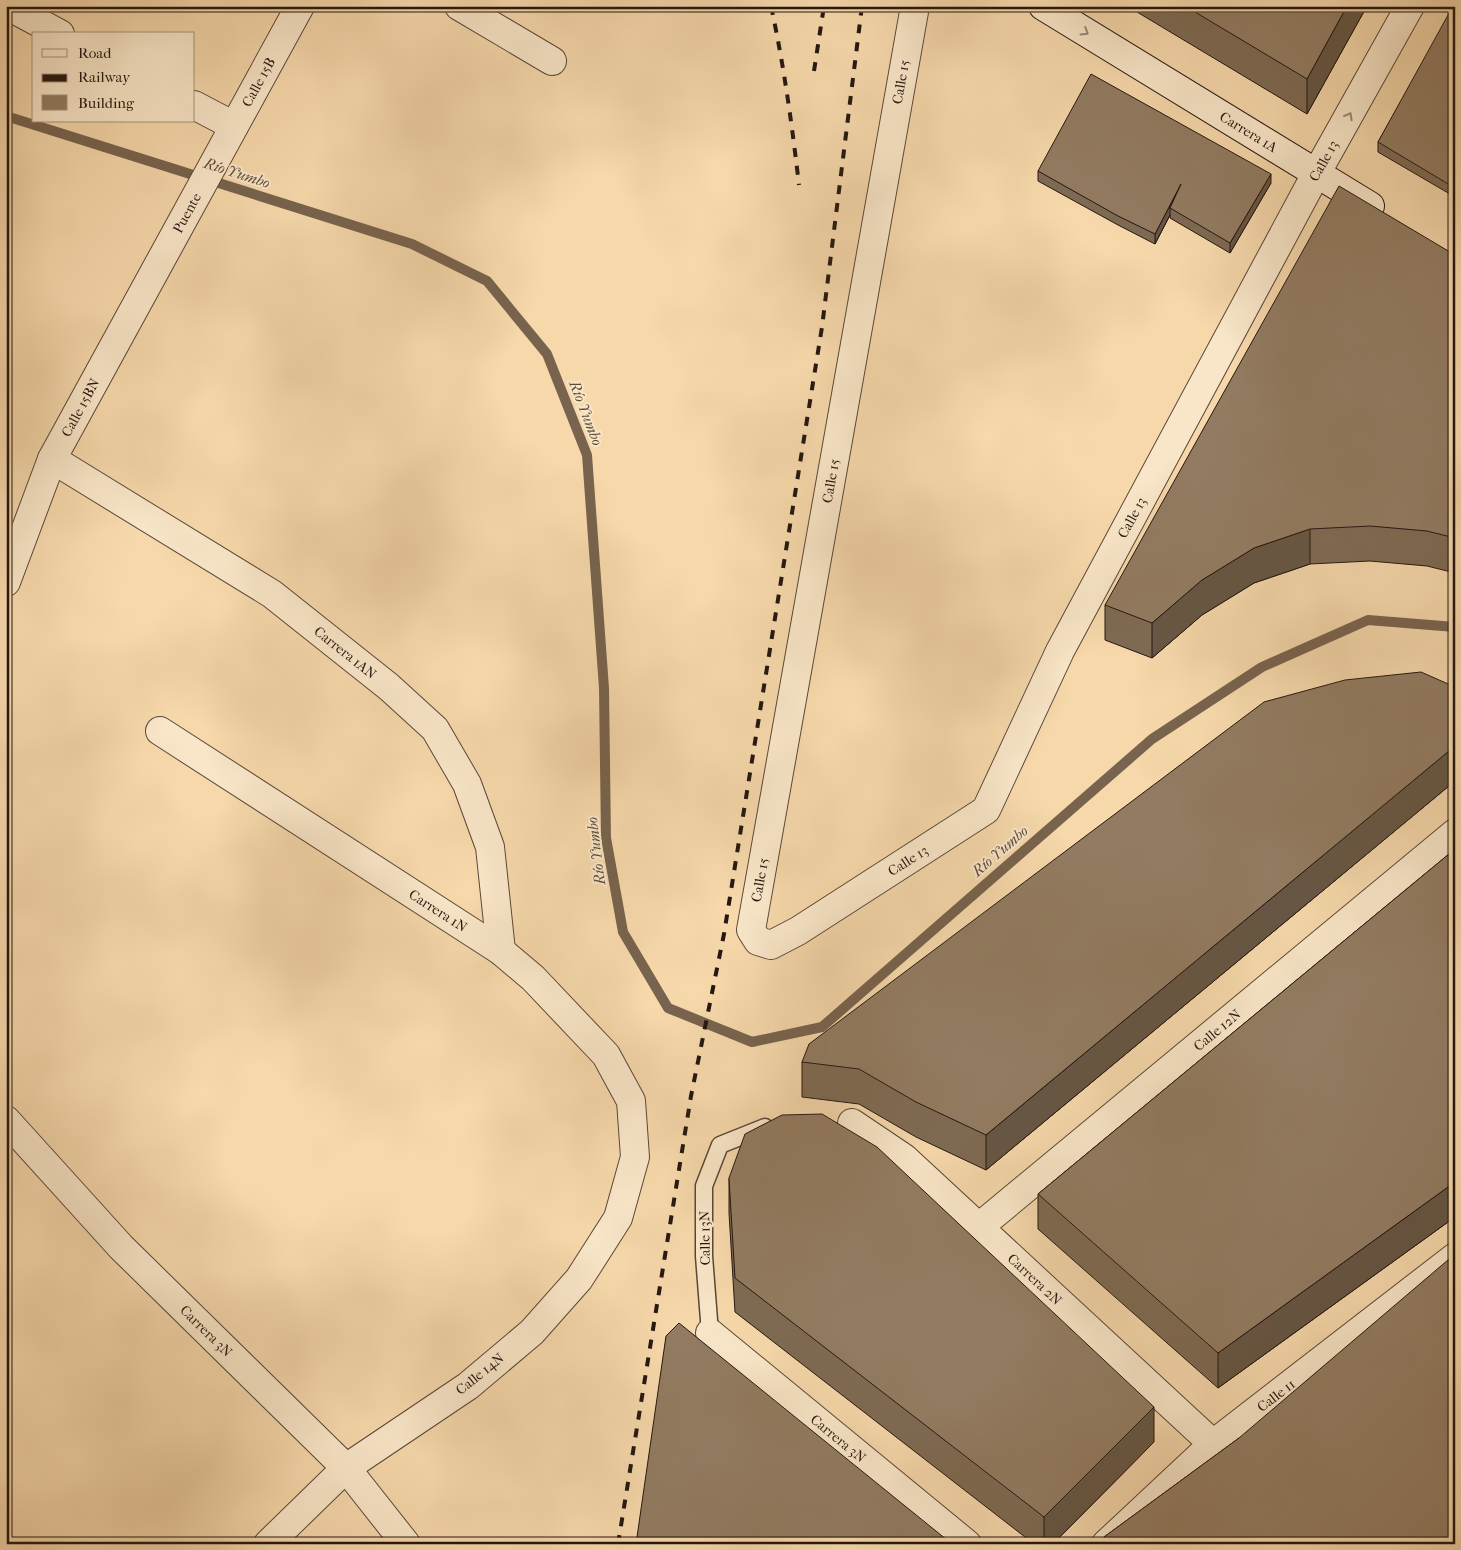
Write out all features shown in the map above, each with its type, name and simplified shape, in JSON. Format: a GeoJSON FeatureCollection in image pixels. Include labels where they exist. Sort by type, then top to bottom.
{"type":"FeatureCollection","features":[{"type":"Feature","properties":{"kind":"street"},"geometry":{"type":"LineString","coordinates":[[8,6],[56,32]]}},
{"type":"Feature","properties":{"kind":"street","name":"Calle 15B"},"geometry":{"type":"LineString","coordinates":[[216,159],[300,6]]}},
{"type":"Feature","properties":{"kind":"street"},"geometry":{"type":"LineString","coordinates":[[459,6],[552,61]]}},
{"type":"Feature","properties":{"kind":"street","name":"Calle 15"},"geometry":{"type":"LineString","coordinates":[[771,945],[758,941],[751,930],[915,6]]}},
{"type":"Feature","properties":{"kind":"street","name":"Carrera 1A"},"geometry":{"type":"LineString","coordinates":[[1043,6],[1390,218]]}},
{"type":"Feature","properties":{"kind":"street","name":"Calle 13"},"geometry":{"type":"LineString","coordinates":[[771,945],[798,931],[986,810],[1060,652],[1316,174],[1410,6]]}},
{"type":"Feature","properties":{"kind":"street"},"geometry":{"type":"LineString","coordinates":[[195,106],[234,126]]}},
{"type":"Feature","properties":{"kind":"street","name":"Puente"},"geometry":{"type":"LineString","coordinates":[[172,241],[216,159]]}},
{"type":"Feature","properties":{"kind":"street","name":"Calle 15BN"},"geometry":{"type":"LineString","coordinates":[[6,582],[52,459],[172,241]]}},
{"type":"Feature","properties":{"kind":"street","name":"Carrera 1AN"},"geometry":{"type":"LineString","coordinates":[[52,459],[272,594],[389,687],[435,729],[468,784],[490,847],[501,951]]}},
{"type":"Feature","properties":{"kind":"street","name":"Carrera 1N"},"geometry":{"type":"LineString","coordinates":[[160,732],[501,951],[533,978],[606,1055],[631,1100],[635,1157]]}},
{"type":"Feature","properties":{"kind":"street","name":"Calle 12N"},"geometry":{"type":"LineString","coordinates":[[979,1227],[1455,833]]}},
{"type":"Feature","properties":{"kind":"street","name":"Carrera 3N"},"geometry":{"type":"LineString","coordinates":[[6,1120],[121,1247],[346,1468],[406,1544]]}},
{"type":"Feature","properties":{"kind":"street","name":"Carrera 2N"},"geometry":{"type":"LineString","coordinates":[[842,1122],[904,1158],[1213,1444]]}},
{"type":"Feature","properties":{"kind":"street","name":"Calle 14N"},"geometry":{"type":"LineString","coordinates":[[268,1544],[346,1468],[468,1386],[532,1332],[579,1279],[618,1218],[635,1157]]}},
{"type":"Feature","properties":{"kind":"street","name":"Calle 11"},"geometry":{"type":"LineString","coordinates":[[1106,1544],[1213,1444],[1455,1257]]}},
{"type":"Feature","properties":{"kind":"street","name":"Carrera 3N"},"geometry":{"type":"LineString","coordinates":[[710,1334],[967,1544]]}},
{"type":"Feature","properties":{"kind":"lane","name":"Calle 13N"},"geometry":{"type":"LineString","coordinates":[[710,1334],[704,1256],[704,1186],[720,1145],[778,1122]]}},
{"type":"Feature","properties":{"kind":"building"},"geometry":{"type":"Polygon","coordinates":[[[1185,6],[1347,6],[1307,79],[1185,6]]]}},
{"type":"Feature","properties":{"kind":"building"},"geometry":{"type":"Polygon","coordinates":[[[1453,6],[1455,6],[1455,188],[1378,142],[1453,6]]]}},
{"type":"Feature","properties":{"kind":"building"},"geometry":{"type":"Polygon","coordinates":[[[1091,74],[1271,174],[1230,243],[1170,208],[1181,184],[1155,234],[1118,216],[1038,171],[1091,74]]]}},
{"type":"Feature","properties":{"kind":"building"},"geometry":{"type":"Polygon","coordinates":[[[1339,186],[1455,255],[1455,538],[1427,531],[1370,526],[1310,529],[1254,548],[1202,580],[1152,623],[1105,605],[1339,186]]]}},
{"type":"Feature","properties":{"kind":"building"},"geometry":{"type":"Polygon","coordinates":[[[1421,672],[1455,687],[1455,746],[986,1135],[916,1102],[859,1069],[802,1062],[809,1044],[1264,702],[1345,680],[1421,672]]]}},
{"type":"Feature","properties":{"kind":"building"},"geometry":{"type":"Polygon","coordinates":[[[1455,849],[1455,1182],[1218,1353],[1038,1194],[1455,849]]]}},
{"type":"Feature","properties":{"kind":"building"},"geometry":{"type":"Polygon","coordinates":[[[822,1114],[877,1147],[1154,1407],[1044,1517],[735,1278],[729,1178],[745,1134],[782,1115],[822,1114]]]}},
{"type":"Feature","properties":{"kind":"building"},"geometry":{"type":"Polygon","coordinates":[[[1455,1254],[1455,1544],[1110,1544],[1104,1537],[1239,1438],[1455,1254]]]}},
{"type":"Feature","properties":{"kind":"building"},"geometry":{"type":"Polygon","coordinates":[[[679,1323],[952,1544],[636,1544],[666,1336],[679,1323]]]}},
{"type":"Feature","properties":{"kind":"waterway","name":"Río Yumbo"},"geometry":{"type":"LineString","coordinates":[[6,116],[412,244],[487,281],[547,354],[587,455],[604,688],[606,838],[623,932],[668,1008],[752,1042],[822,1027],[1152,739],[1262,667],[1368,620],[1455,627]]}},
{"type":"Feature","properties":{"kind":"railway"},"geometry":{"type":"LineString","coordinates":[[771,6],[794,140],[799,185]]}},
{"type":"Feature","properties":{"kind":"railway"},"geometry":{"type":"LineString","coordinates":[[814,71],[824,6]]}},
{"type":"Feature","properties":{"kind":"railway"},"geometry":{"type":"LineString","coordinates":[[618,1544],[691,1096],[724,934],[822,327],[862,6]]}}]}
